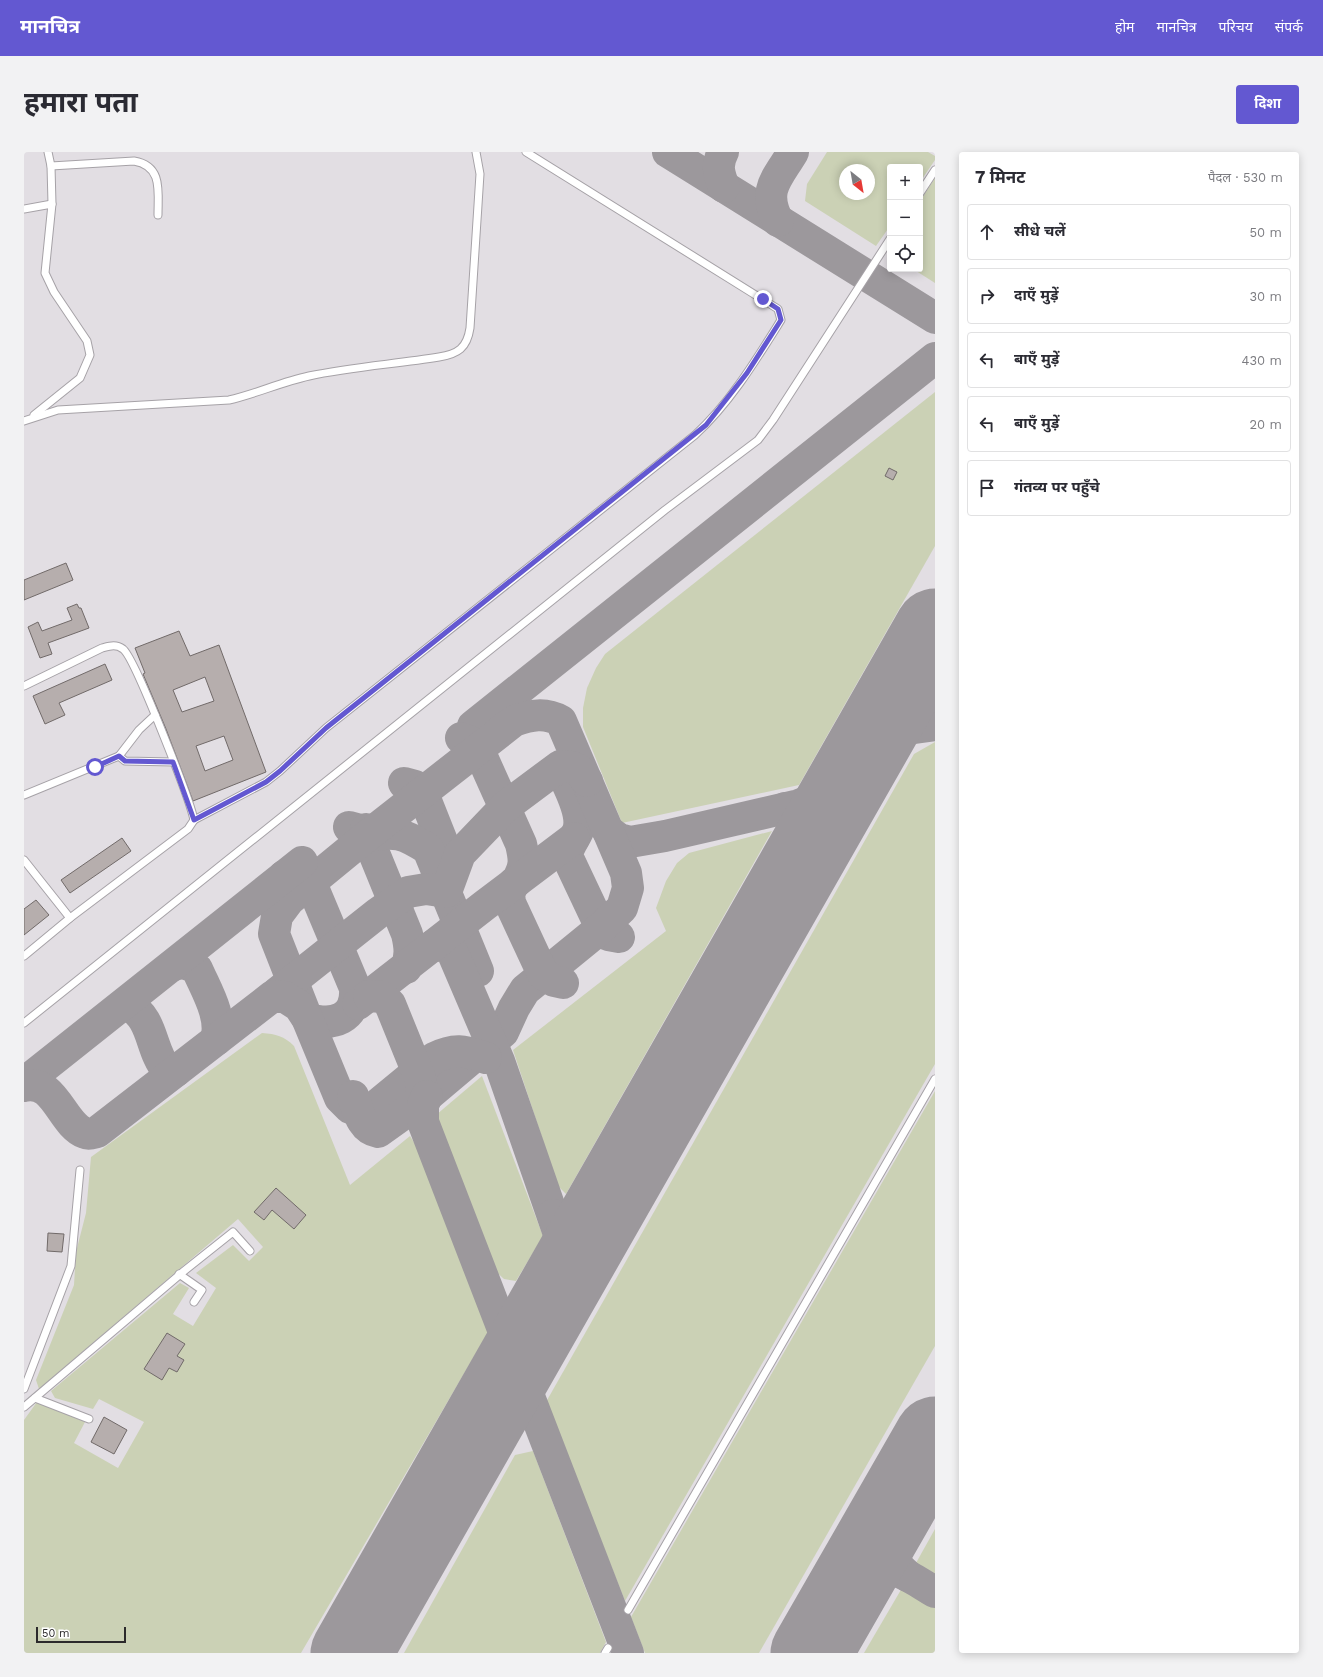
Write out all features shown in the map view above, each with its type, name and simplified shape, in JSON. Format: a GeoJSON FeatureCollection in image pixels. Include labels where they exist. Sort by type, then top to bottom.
{"type":"FeatureCollection","features":[{"type":"Feature","properties":{"kind":"lane"},"geometry":{"type":"LineString","coordinates":[[28,419],[80,378],[90,355],[87,341],[54,292],[45,273],[52,204],[51,166],[48,152]]}},
{"type":"Feature","properties":{"kind":"lane"},"geometry":{"type":"LineString","coordinates":[[28,419],[58,410],[78,408],[229,400],[250,396],[273,386],[308,376],[453,355],[461,350],[469,337],[480,174],[476,152]]}},
{"type":"Feature","properties":{"kind":"lane"},"geometry":{"type":"LineString","coordinates":[[24,956],[70,918],[188,829],[194,820],[266,782],[326,728],[695,435],[706,425],[747,373],[781,320],[778,309],[526,152]]}},
{"type":"Feature","properties":{"kind":"lane"},"geometry":{"type":"LineString","coordinates":[[51,166],[134,162],[145,163],[155,174],[158,186],[158,215]]}},
{"type":"Feature","properties":{"kind":"lane"},"geometry":{"type":"LineString","coordinates":[[923,188],[935,170]]}},
{"type":"Feature","properties":{"kind":"lane"},"geometry":{"type":"LineString","coordinates":[[24,208],[52,204]]}},
{"type":"Feature","properties":{"kind":"lane"},"geometry":{"type":"LineString","coordinates":[[24,1023],[665,510],[758,440],[773,420],[887,245]]}},
{"type":"Feature","properties":{"kind":"lane"},"geometry":{"type":"LineString","coordinates":[[24,686],[102,648],[118,646],[124,650],[130,658],[155,715],[194,820]]}},
{"type":"Feature","properties":{"kind":"lane"},"geometry":{"type":"LineString","coordinates":[[24,795],[119,756],[139,730],[155,715]]}},
{"type":"Feature","properties":{"kind":"lane"},"geometry":{"type":"LineString","coordinates":[[119,756],[125,761],[173,762]]}},
{"type":"Feature","properties":{"kind":"lane"},"geometry":{"type":"LineString","coordinates":[[24,860],[70,918]]}},
{"type":"Feature","properties":{"kind":"lane"},"geometry":{"type":"LineString","coordinates":[[628,1610],[935,1079]]}},
{"type":"Feature","properties":{"kind":"lane"},"geometry":{"type":"LineString","coordinates":[[24,1389],[71,1266],[80,1170]]}},
{"type":"Feature","properties":{"kind":"lane"},"geometry":{"type":"LineString","coordinates":[[24,1407],[179,1274],[233,1232],[250,1250]]}},
{"type":"Feature","properties":{"kind":"lane"},"geometry":{"type":"LineString","coordinates":[[179,1274],[202,1290],[194,1302]]}},
{"type":"Feature","properties":{"kind":"lane"},"geometry":{"type":"LineString","coordinates":[[36,1398],[89,1419]]}},
{"type":"Feature","properties":{"kind":"green space"},"geometry":{"type":"Polygon","coordinates":[[[827,152],[928,152],[935,156],[935,160],[923,178],[923,164],[887,164],[887,230],[876,246],[805,201],[807,184],[827,152]]]}},
{"type":"Feature","properties":{"kind":"green space"},"geometry":{"type":"Polygon","coordinates":[[[935,178],[935,283],[918,272],[923,272],[923,196],[935,178]]]}},
{"type":"Feature","properties":{"kind":"green space"},"geometry":{"type":"Polygon","coordinates":[[[935,392],[935,546],[799,785],[622,823],[583,727],[583,708],[587,688],[596,668],[605,654],[935,392]]]}},
{"type":"Feature","properties":{"kind":"green space"},"geometry":{"type":"Polygon","coordinates":[[[935,742],[935,1064],[625,1601],[546,1402],[914,754],[935,742]]]}},
{"type":"Feature","properties":{"kind":"green space"},"geometry":{"type":"Polygon","coordinates":[[[772,831],[566,1194],[558,1186],[513,1050],[666,931],[656,908],[666,881],[677,863],[689,853],[772,831]]]}},
{"type":"Feature","properties":{"kind":"green space"},"geometry":{"type":"Polygon","coordinates":[[[262,1033],[280,1036],[294,1046],[350,1185],[410,1136],[420,1152],[490,1329],[301,1653],[24,1653],[24,1420],[37,1402],[85,1422],[74,1443],[118,1468],[144,1422],[99,1399],[93,1409],[55,1398],[51,1391],[180,1283],[189,1288],[173,1314],[193,1326],[216,1288],[196,1273],[233,1245],[249,1261],[263,1247],[238,1219],[39,1389],[36,1380],[74,1285],[76,1252],[86,1213],[91,1157],[262,1033]]]}},
{"type":"Feature","properties":{"kind":"green space"},"geometry":{"type":"Polygon","coordinates":[[[482,1076],[543,1236],[516,1281],[504,1279],[492,1268],[444,1142],[436,1115],[482,1076]]]}},
{"type":"Feature","properties":{"kind":"green space"},"geometry":{"type":"Polygon","coordinates":[[[935,1091],[935,1346],[759,1653],[645,1653],[631,1617],[935,1091]]]}},
{"type":"Feature","properties":{"kind":"green space"},"geometry":{"type":"Polygon","coordinates":[[[533,1451],[606,1642],[600,1653],[404,1653],[515,1455],[533,1451]]]}},
{"type":"Feature","properties":{"kind":"green space"},"geometry":{"type":"Polygon","coordinates":[[[935,1529],[935,1574],[916,1563],[935,1529]]]}},
{"type":"Feature","properties":{"kind":"green space"},"geometry":{"type":"Polygon","coordinates":[[[902,1588],[935,1607],[935,1653],[864,1653],[902,1588]]]}},
{"type":"Feature","properties":{"kind":"building"},"geometry":{"type":"Polygon","coordinates":[[[889,468],[897,472],[893,480],[885,476],[889,468]]]}},
{"type":"Feature","properties":{"kind":"building"},"geometry":{"type":"Polygon","coordinates":[[[66,563],[73,580],[24,600],[24,580],[66,563]]]}},
{"type":"Feature","properties":{"kind":"building"},"geometry":{"type":"Polygon","coordinates":[[[77,604],[79,608],[81,608],[89,628],[48,643],[52,654],[40,658],[28,627],[38,622],[42,631],[72,620],[67,608],[77,604]]]}},
{"type":"Feature","properties":{"kind":"building"},"geometry":{"type":"Polygon","coordinates":[[[179,631],[190,656],[219,645],[266,772],[193,801],[166,729],[143,674],[145,673],[135,648],[179,631]],[[205,677],[173,690],[182,712],[214,701],[205,677]],[[224,736],[196,746],[205,771],[233,760],[224,736]]]}},
{"type":"Feature","properties":{"kind":"building"},"geometry":{"type":"Polygon","coordinates":[[[105,664],[112,680],[59,703],[65,715],[45,724],[33,696],[105,664]]]}},
{"type":"Feature","properties":{"kind":"building"},"geometry":{"type":"Polygon","coordinates":[[[122,838],[131,851],[70,893],[61,880],[122,838]]]}},
{"type":"Feature","properties":{"kind":"building"},"geometry":{"type":"Polygon","coordinates":[[[36,900],[49,915],[24,935],[24,909],[36,900]]]}},
{"type":"Feature","properties":{"kind":"building"},"geometry":{"type":"Polygon","coordinates":[[[276,1188],[306,1215],[294,1229],[272,1210],[264,1220],[254,1212],[276,1188]]]}},
{"type":"Feature","properties":{"kind":"building"},"geometry":{"type":"Polygon","coordinates":[[[48,1233],[64,1234],[62,1252],[47,1251],[48,1233]]]}},
{"type":"Feature","properties":{"kind":"building"},"geometry":{"type":"Polygon","coordinates":[[[167,1333],[185,1344],[177,1356],[184,1360],[177,1372],[169,1368],[162,1380],[144,1369],[167,1333]]]}},
{"type":"Feature","properties":{"kind":"building"},"geometry":{"type":"Polygon","coordinates":[[[104,1417],[127,1430],[114,1454],[91,1442],[104,1417]]]}},
{"type":"Feature","properties":{"kind":"taxiway"},"geometry":{"type":"LineString","coordinates":[[668,152],[935,318]]}},
{"type":"Feature","properties":{"kind":"taxiway"},"geometry":{"type":"LineString","coordinates":[[723,152],[719,170],[724,187]]}},
{"type":"Feature","properties":{"kind":"taxiway"},"geometry":{"type":"LineString","coordinates":[[778,221],[773,210],[771,193],[777,178],[793,152]]}},
{"type":"Feature","properties":{"kind":"taxiway"},"geometry":{"type":"LineString","coordinates":[[473,726],[935,358]]}},
{"type":"Feature","properties":{"kind":"taxiway"},"geometry":{"type":"LineString","coordinates":[[911,670],[906,685],[906,692],[910,704],[919,714],[935,723]]}},
{"type":"Feature","properties":{"kind":"taxiway"},"geometry":{"type":"LineString","coordinates":[[284,876],[299,875],[305,878],[308,880],[311,883],[355,988],[355,999],[352,1007],[342,1018],[334,1021],[317,1021],[307,1018],[274,934],[277,916],[289,900],[367,836],[514,721],[538,715],[549,716],[561,721],[626,873],[628,888],[622,908],[601,928],[525,990],[514,1008],[503,1032],[420,1102]]}},
{"type":"Feature","properties":{"kind":"taxiway"},"geometry":{"type":"LineString","coordinates":[[608,831],[619,839],[630,842],[665,836],[799,805],[822,796],[842,784],[873,745],[886,736],[900,730],[935,725]]}},
{"type":"Feature","properties":{"kind":"taxiway"},"geometry":{"type":"LineString","coordinates":[[461,738],[473,743],[478,748],[521,844],[524,863],[517,881]]}},
{"type":"Feature","properties":{"kind":"taxiway"},"geometry":{"type":"LineString","coordinates":[[277,993],[378,913],[408,892],[426,889],[446,892],[460,854],[505,807],[560,766],[572,767],[579,770],[587,781]]}},
{"type":"Feature","properties":{"kind":"taxiway"},"geometry":{"type":"LineString","coordinates":[[564,776],[576,803],[579,817],[578,831],[570,846],[567,856],[601,928],[608,935],[619,937]]}},
{"type":"Feature","properties":{"kind":"taxiway"},"geometry":{"type":"LineString","coordinates":[[404,783],[415,786],[422,791],[453,869]]}},
{"type":"Feature","properties":{"kind":"taxiway"},"geometry":{"type":"LineString","coordinates":[[785,808],[797,812],[804,818],[808,825],[808,843],[797,871]]}},
{"type":"Feature","properties":{"kind":"taxiway"},"geometry":{"type":"LineString","coordinates":[[349,827],[360,830],[367,836],[407,934],[410,951],[406,968]]}},
{"type":"Feature","properties":{"kind":"taxiway"},"geometry":{"type":"LineString","coordinates":[[366,829],[367,836],[385,834],[399,835],[428,849],[478,971]]}},
{"type":"Feature","properties":{"kind":"taxiway"},"geometry":{"type":"LineString","coordinates":[[358,1004],[574,838]]}},
{"type":"Feature","properties":{"kind":"taxiway"},"geometry":{"type":"LineString","coordinates":[[24,1083],[302,862]]}},
{"type":"Feature","properties":{"kind":"taxiway"},"geometry":{"type":"LineString","coordinates":[[514,883],[509,893],[510,903],[543,974],[554,981],[563,983]]}},
{"type":"Feature","properties":{"kind":"taxiway"},"geometry":{"type":"LineString","coordinates":[[434,945],[451,949],[499,1061],[564,1251],[562,1282]]}},
{"type":"Feature","properties":{"kind":"taxiway"},"geometry":{"type":"LineString","coordinates":[[172,966],[184,964],[191,965],[197,969],[209,995],[215,1013],[218,1031],[216,1040]]}},
{"type":"Feature","properties":{"kind":"taxiway"},"geometry":{"type":"LineString","coordinates":[[24,1086],[35,1085],[43,1089],[51,1095],[77,1128],[86,1134],[97,1132],[273,996],[285,997],[299,1006],[307,1018],[340,1098],[350,1108],[360,1111],[372,1109],[434,1058],[448,1052],[460,1051],[486,1058]]}},
{"type":"Feature","properties":{"kind":"taxiway"},"geometry":{"type":"LineString","coordinates":[[353,1096],[364,1123],[372,1130],[378,1132],[420,1102],[422,1089],[420,1078],[390,1004],[382,997],[369,996]]}},
{"type":"Feature","properties":{"kind":"taxiway"},"geometry":{"type":"LineString","coordinates":[[121,1007],[128,1005],[143,1018],[157,1054],[167,1070],[176,1071]]}},
{"type":"Feature","properties":{"kind":"taxiway"},"geometry":{"type":"LineString","coordinates":[[427,1096],[423,1105],[423,1122],[628,1653]]}},
{"type":"Feature","properties":{"kind":"taxiway"},"geometry":{"type":"LineString","coordinates":[[553,1215],[564,1225],[576,1228],[593,1221],[599,1216]]}},
{"type":"Feature","properties":{"kind":"taxiway"},"geometry":{"type":"LineString","coordinates":[[528,1384],[528,1350],[533,1334],[541,1318]]}},
{"type":"Feature","properties":{"kind":"taxiway"},"geometry":{"type":"LineString","coordinates":[[483,1420],[496,1392],[502,1372],[504,1362],[503,1342]]}},
{"type":"Feature","properties":{"kind":"taxiway"},"geometry":{"type":"LineString","coordinates":[[886,1521],[886,1538],[889,1552],[896,1564],[908,1576]]}},
{"type":"Feature","properties":{"kind":"taxiway"},"geometry":{"type":"LineString","coordinates":[[850,1583],[868,1571],[886,1569],[903,1574],[935,1592]]}},
{"type":"Feature","properties":{"kind":"runway"},"geometry":{"type":"LineString","coordinates":[[351,1653],[935,629]]}},
{"type":"Feature","properties":{"kind":"runway"},"geometry":{"type":"LineString","coordinates":[[811,1653],[935,1437]]}},
{"type":"Feature","properties":{"kind":"route"},"geometry":{"type":"LineString","coordinates":[[95,767],[119,756],[125,761],[173,762],[193,813],[194,820],[266,782],[326,728],[706,425],[747,373],[781,320],[778,309],[763,299]]}}]}
